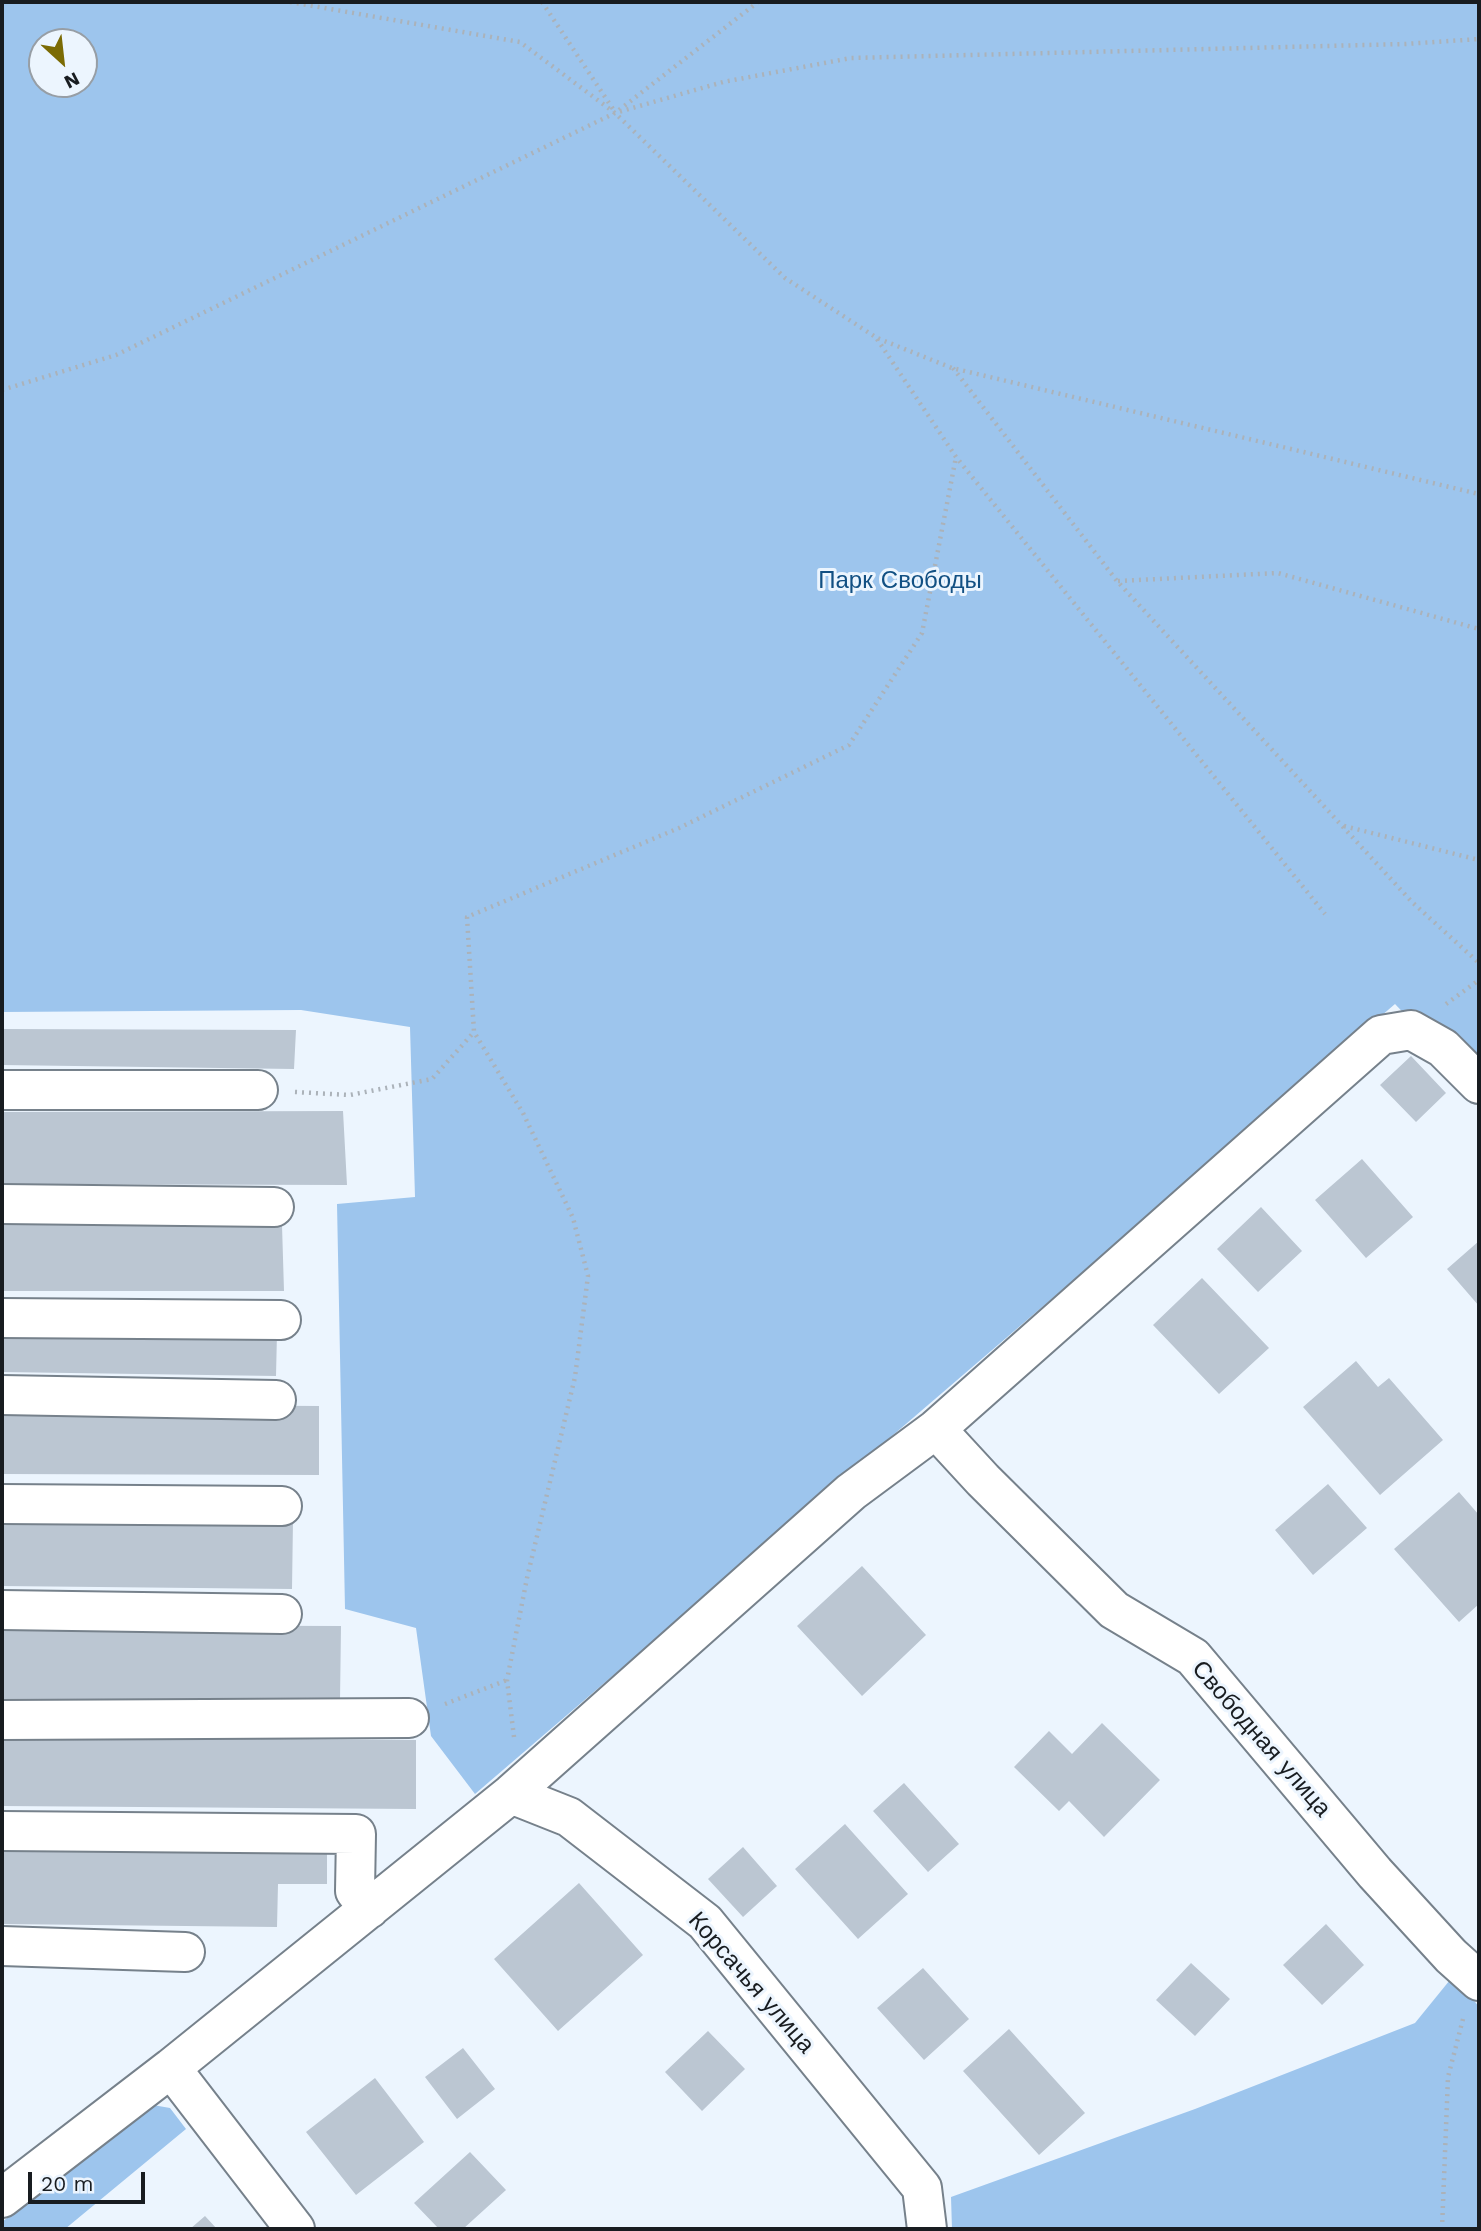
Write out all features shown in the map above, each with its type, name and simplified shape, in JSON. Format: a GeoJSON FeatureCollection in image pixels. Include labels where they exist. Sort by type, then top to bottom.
{"type":"FeatureCollection","features":[{"type":"Feature","properties":{"kind":"street"},"geometry":{"type":"LineString","coordinates":[[2,2198],[171,2068],[512,1794],[851,1492],[936,1429],[1381,1035],[1411,1030],[1443,1048],[1479,1084]]}},
{"type":"Feature","properties":{"kind":"street"},"geometry":{"type":"LineString","coordinates":[[2,1090],[258,1090]]}},
{"type":"Feature","properties":{"kind":"street"},"geometry":{"type":"LineString","coordinates":[[2,1205],[274,1207]]}},
{"type":"Feature","properties":{"kind":"street"},"geometry":{"type":"LineString","coordinates":[[2,1318],[281,1320]]}},
{"type":"Feature","properties":{"kind":"street"},"geometry":{"type":"LineString","coordinates":[[2,1395],[276,1400]]}},
{"type":"Feature","properties":{"kind":"street","name":"Свободная улица"},"geometry":{"type":"LineString","coordinates":[[936,1429],[983,1480],[1114,1610],[1193,1657],[1451,1956],[1475,1997]]}},
{"type":"Feature","properties":{"kind":"street"},"geometry":{"type":"LineString","coordinates":[[2,1504],[282,1506]]}},
{"type":"Feature","properties":{"kind":"street"},"geometry":{"type":"LineString","coordinates":[[2,1610],[282,1614]]}},
{"type":"Feature","properties":{"kind":"street"},"geometry":{"type":"LineString","coordinates":[[2,1720],[409,1718]]}},
{"type":"Feature","properties":{"kind":"street","name":"Корсачья улица"},"geometry":{"type":"LineString","coordinates":[[512,1794],[569,1817],[705,1922],[922,2189],[927,2229]]}},
{"type":"Feature","properties":{"kind":"street"},"geometry":{"type":"LineString","coordinates":[[2,1831],[356,1834],[355,1891],[369,1909]]}},
{"type":"Feature","properties":{"kind":"street"},"geometry":{"type":"LineString","coordinates":[[2,1946],[185,1952]]}},
{"type":"Feature","properties":{"kind":"street"},"geometry":{"type":"LineString","coordinates":[[171,2068],[295,2229]]}},
{"type":"Feature","properties":{"kind":"path"},"geometry":{"type":"LineString","coordinates":[[290,2],[520,43],[615,113],[785,278],[877,338],[952,368],[1479,494]]}},
{"type":"Feature","properties":{"kind":"path"},"geometry":{"type":"LineString","coordinates":[[542,2],[615,113]]}},
{"type":"Feature","properties":{"kind":"path"},"geometry":{"type":"LineString","coordinates":[[615,113],[758,2]]}},
{"type":"Feature","properties":{"kind":"path"},"geometry":{"type":"LineString","coordinates":[[2,390],[116,355],[615,113],[723,82],[851,58],[1405,44],[1479,38]]}},
{"type":"Feature","properties":{"kind":"path"},"geometry":{"type":"LineString","coordinates":[[877,338],[956,457],[1325,914]]}},
{"type":"Feature","properties":{"kind":"path"},"geometry":{"type":"LineString","coordinates":[[952,368],[1117,581],[1412,902],[1479,963]]}},
{"type":"Feature","properties":{"kind":"path"},"geometry":{"type":"LineString","coordinates":[[512,1794],[514,1730],[507,1680],[527,1578],[575,1377],[589,1276],[573,1218],[523,1112],[474,1032],[467,918],[679,828],[849,745],[922,633],[956,457]]}},
{"type":"Feature","properties":{"kind":"path"},"geometry":{"type":"LineString","coordinates":[[1117,581],[1278,573],[1479,629]]}},
{"type":"Feature","properties":{"kind":"path"},"geometry":{"type":"LineString","coordinates":[[1342,825],[1479,860]]}},
{"type":"Feature","properties":{"kind":"path"},"geometry":{"type":"LineString","coordinates":[[258,1090],[349,1095],[432,1079],[474,1032]]}},
{"type":"Feature","properties":{"kind":"path"},"geometry":{"type":"LineString","coordinates":[[409,1718],[507,1680]]}},
{"type":"Feature","properties":{"kind":"path"},"geometry":{"type":"LineString","coordinates":[[1442,2229],[1448,2077],[1463,2019],[1475,1997]]}},
{"type":"Feature","properties":{"kind":"green space","name":"Парк Свободы"},"geometry":{"type":"Polygon","coordinates":[[[2,2],[1479,2],[1479,1092],[1395,1004],[475,1794],[431,1736],[416,1628],[345,1609],[337,1204],[415,1197],[410,1027],[301,1010],[2,1012],[2,2]]]}},
{"type":"Feature","properties":{"kind":"green space"},"geometry":{"type":"Polygon","coordinates":[[[1454,1975],[1479,2007],[1479,2229],[952,2229],[951,2197],[1195,2109],[1415,2023],[1454,1975]]]}},
{"type":"Feature","properties":{"kind":"green space"},"geometry":{"type":"Polygon","coordinates":[[[153,2105],[170,2108],[186,2129],[65,2229],[2,2229],[2,2222],[153,2105]]]}},
{"type":"Feature","properties":{"kind":"building"},"geometry":{"type":"Polygon","coordinates":[[[2,1029],[296,1030],[294,1069],[2,1065],[2,1029]]]}},
{"type":"Feature","properties":{"kind":"building"},"geometry":{"type":"Polygon","coordinates":[[[1411,1056],[1446,1093],[1416,1122],[1380,1085],[1411,1056]]]}},
{"type":"Feature","properties":{"kind":"building"},"geometry":{"type":"Polygon","coordinates":[[[343,1111],[347,1185],[2,1184],[2,1112],[343,1111]]]}},
{"type":"Feature","properties":{"kind":"building"},"geometry":{"type":"Polygon","coordinates":[[[1362,1159],[1413,1217],[1366,1258],[1315,1200],[1362,1159]]]}},
{"type":"Feature","properties":{"kind":"building"},"geometry":{"type":"Polygon","coordinates":[[[1261,1207],[1302,1251],[1258,1292],[1217,1249],[1261,1207]]]}},
{"type":"Feature","properties":{"kind":"building"},"geometry":{"type":"Polygon","coordinates":[[[2,1222],[282,1225],[284,1291],[2,1291],[2,1222]]]}},
{"type":"Feature","properties":{"kind":"building"},"geometry":{"type":"Polygon","coordinates":[[[1479,1241],[1479,1306],[1447,1269],[1479,1241]]]}},
{"type":"Feature","properties":{"kind":"building"},"geometry":{"type":"Polygon","coordinates":[[[1202,1278],[1269,1348],[1219,1394],[1153,1325],[1202,1278]]]}},
{"type":"Feature","properties":{"kind":"building"},"geometry":{"type":"Polygon","coordinates":[[[2,1333],[277,1333],[276,1376],[2,1372],[2,1333]]]}},
{"type":"Feature","properties":{"kind":"building"},"geometry":{"type":"Polygon","coordinates":[[[1356,1361],[1378,1387],[1389,1378],[1443,1440],[1380,1495],[1303,1407],[1356,1361]]]}},
{"type":"Feature","properties":{"kind":"building"},"geometry":{"type":"Polygon","coordinates":[[[2,1404],[319,1406],[319,1475],[2,1474],[2,1404]]]}},
{"type":"Feature","properties":{"kind":"building"},"geometry":{"type":"Polygon","coordinates":[[[1328,1484],[1367,1528],[1313,1575],[1275,1530],[1328,1484]]]}},
{"type":"Feature","properties":{"kind":"building"},"geometry":{"type":"Polygon","coordinates":[[[1459,1492],[1479,1515],[1479,1604],[1459,1622],[1394,1549],[1459,1492]]]}},
{"type":"Feature","properties":{"kind":"building"},"geometry":{"type":"Polygon","coordinates":[[[2,1518],[293,1520],[292,1589],[2,1586],[2,1518]]]}},
{"type":"Feature","properties":{"kind":"building"},"geometry":{"type":"Polygon","coordinates":[[[862,1566],[926,1635],[862,1696],[797,1626],[862,1566]]]}},
{"type":"Feature","properties":{"kind":"building"},"geometry":{"type":"Polygon","coordinates":[[[2,1625],[341,1626],[340,1700],[2,1699],[2,1625]]]}},
{"type":"Feature","properties":{"kind":"building"},"geometry":{"type":"Polygon","coordinates":[[[1102,1723],[1160,1780],[1104,1837],[1069,1801],[1059,1811],[1014,1767],[1049,1731],[1072,1754],[1102,1723]]]}},
{"type":"Feature","properties":{"kind":"building"},"geometry":{"type":"Polygon","coordinates":[[[2,1737],[416,1740],[416,1809],[2,1806],[2,1737]]]}},
{"type":"Feature","properties":{"kind":"building"},"geometry":{"type":"Polygon","coordinates":[[[904,1783],[959,1844],[928,1872],[873,1811],[904,1783]]]}},
{"type":"Feature","properties":{"kind":"building"},"geometry":{"type":"Polygon","coordinates":[[[845,1824],[908,1894],[858,1939],[795,1869],[845,1824]]]}},
{"type":"Feature","properties":{"kind":"building"},"geometry":{"type":"Polygon","coordinates":[[[2,1842],[327,1846],[327,1884],[278,1884],[277,1927],[2,1924],[2,1842]]]}},
{"type":"Feature","properties":{"kind":"building"},"geometry":{"type":"Polygon","coordinates":[[[743,1847],[777,1886],[743,1917],[708,1879],[743,1847]]]}},
{"type":"Feature","properties":{"kind":"building"},"geometry":{"type":"Polygon","coordinates":[[[579,1883],[643,1955],[558,2031],[494,1959],[579,1883]]]}},
{"type":"Feature","properties":{"kind":"building"},"geometry":{"type":"Polygon","coordinates":[[[1326,1924],[1364,1965],[1322,2005],[1283,1965],[1326,1924]]]}},
{"type":"Feature","properties":{"kind":"building"},"geometry":{"type":"Polygon","coordinates":[[[1191,1963],[1230,1999],[1195,2036],[1156,2000],[1191,1963]]]}},
{"type":"Feature","properties":{"kind":"building"},"geometry":{"type":"Polygon","coordinates":[[[923,1968],[969,2019],[924,2060],[877,2008],[923,1968]]]}},
{"type":"Feature","properties":{"kind":"building"},"geometry":{"type":"Polygon","coordinates":[[[1009,2029],[1085,2113],[1039,2155],[963,2071],[1009,2029]]]}},
{"type":"Feature","properties":{"kind":"building"},"geometry":{"type":"Polygon","coordinates":[[[708,2031],[745,2069],[702,2111],[665,2072],[708,2031]]]}},
{"type":"Feature","properties":{"kind":"building"},"geometry":{"type":"Polygon","coordinates":[[[463,2048],[495,2089],[457,2119],[425,2077],[463,2048]]]}},
{"type":"Feature","properties":{"kind":"building"},"geometry":{"type":"Polygon","coordinates":[[[375,2078],[424,2142],[356,2195],[306,2132],[375,2078]]]}},
{"type":"Feature","properties":{"kind":"building"},"geometry":{"type":"Polygon","coordinates":[[[470,2152],[506,2190],[463,2229],[439,2229],[414,2203],[470,2152]]]}},
{"type":"Feature","properties":{"kind":"building"},"geometry":{"type":"Polygon","coordinates":[[[205,2216],[217,2229],[190,2229],[205,2216]]]}}]}
